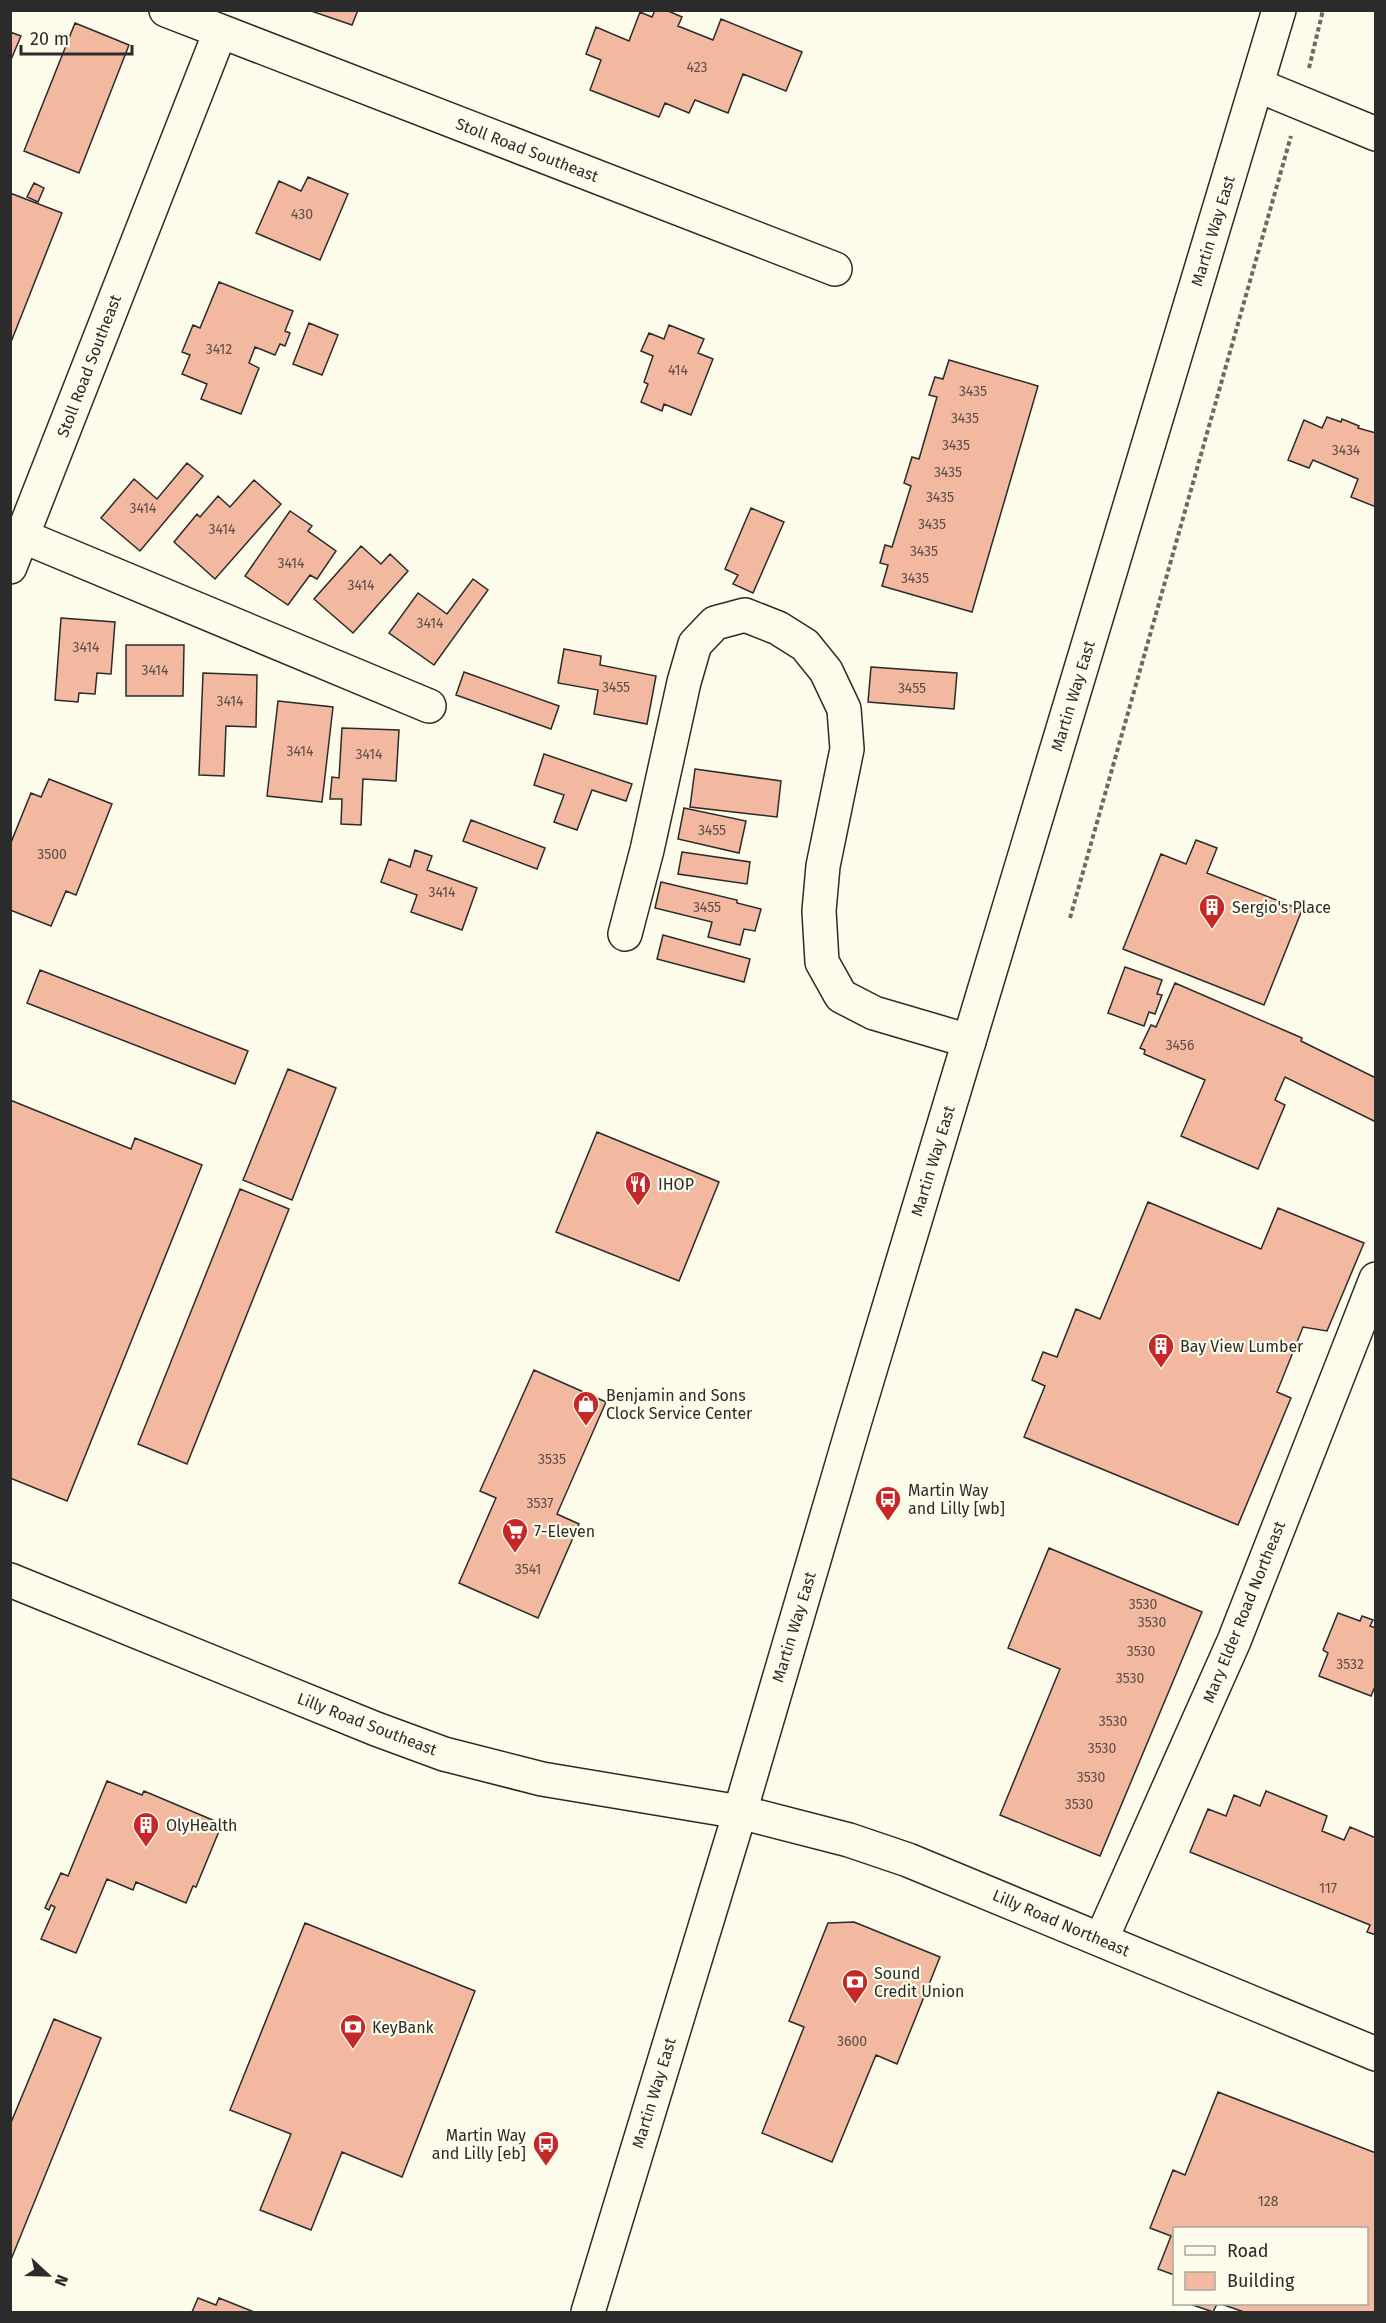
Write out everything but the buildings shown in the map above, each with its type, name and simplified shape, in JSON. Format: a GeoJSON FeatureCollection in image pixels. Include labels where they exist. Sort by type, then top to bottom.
{"type":"FeatureCollection","features":[{"type":"Feature","properties":{"kind":"street","name":"Stoll Road Southeast"},"geometry":{"type":"LineString","coordinates":[[166,10],[835,269]]}},
{"type":"Feature","properties":{"kind":"street","name":"Martin Way East"},"geometry":{"type":"LineString","coordinates":[[588,2313],[1279,10]]}},
{"type":"Feature","properties":{"kind":"street","name":"Stoll Road Southeast"},"geometry":{"type":"LineString","coordinates":[[10,567],[220,32]]}},
{"type":"Feature","properties":{"kind":"street"},"geometry":{"type":"LineString","coordinates":[[1257,85],[1376,134]]}},
{"type":"Feature","properties":{"kind":"street"},"geometry":{"type":"LineString","coordinates":[[22,536],[429,706]]}},
{"type":"Feature","properties":{"kind":"street"},"geometry":{"type":"LineString","coordinates":[[625,934],[647,850],[694,644],[715,623],[745,615],[778,628],[805,645],[826,671],[844,709],[847,749],[823,866],[819,911],[822,962],[841,996],[874,1013],[969,1041]]}},
{"type":"Feature","properties":{"kind":"street","name":"Mary Elder Road Northeast"},"geometry":{"type":"LineString","coordinates":[[1101,1940],[1234,1641],[1376,1280]]}},
{"type":"Feature","properties":{"kind":"street","name":"Lilly Road Southeast"},"geometry":{"type":"LineString","coordinates":[[11,1582],[376,1729],[444,1754],[542,1779],[740,1812]]}},
{"type":"Feature","properties":{"kind":"street","name":"Lilly Road Northeast"},"geometry":{"type":"LineString","coordinates":[[740,1812],[849,1840],[908,1860],[1376,2054]]}},
{"type":"Feature","properties":{"kind":"path"},"geometry":{"type":"LineString","coordinates":[[1070,918],[1301,103],[1323,10]]}},
{"type":"Feature","properties":{"kind":"place","name":"Sergio's Place"},"geometry":{"type":"Point","coordinates":[1212,930]}},
{"type":"Feature","properties":{"kind":"place","name":"IHOP"},"geometry":{"type":"Point","coordinates":[638,1207]}},
{"type":"Feature","properties":{"kind":"place","name":"Bay View Lumber"},"geometry":{"type":"Point","coordinates":[1161,1369]}},
{"type":"Feature","properties":{"kind":"place","name":"Benjamin and Sons Clock Service Center"},"geometry":{"type":"Point","coordinates":[586,1427]}},
{"type":"Feature","properties":{"kind":"place","name":"Martin Way and Lilly [wb]"},"geometry":{"type":"Point","coordinates":[888,1522]}},
{"type":"Feature","properties":{"kind":"place","name":"7-Eleven"},"geometry":{"type":"Point","coordinates":[515,1554]}},
{"type":"Feature","properties":{"kind":"place","name":"OlyHealth"},"geometry":{"type":"Point","coordinates":[146,1848]}},
{"type":"Feature","properties":{"kind":"place","name":"Sound Credit Union"},"geometry":{"type":"Point","coordinates":[855,2005]}},
{"type":"Feature","properties":{"kind":"place","name":"KeyBank"},"geometry":{"type":"Point","coordinates":[353,2050]}},
{"type":"Feature","properties":{"kind":"place","name":"Martin Way and Lilly [eb]"},"geometry":{"type":"Point","coordinates":[546,2167]}}]}
